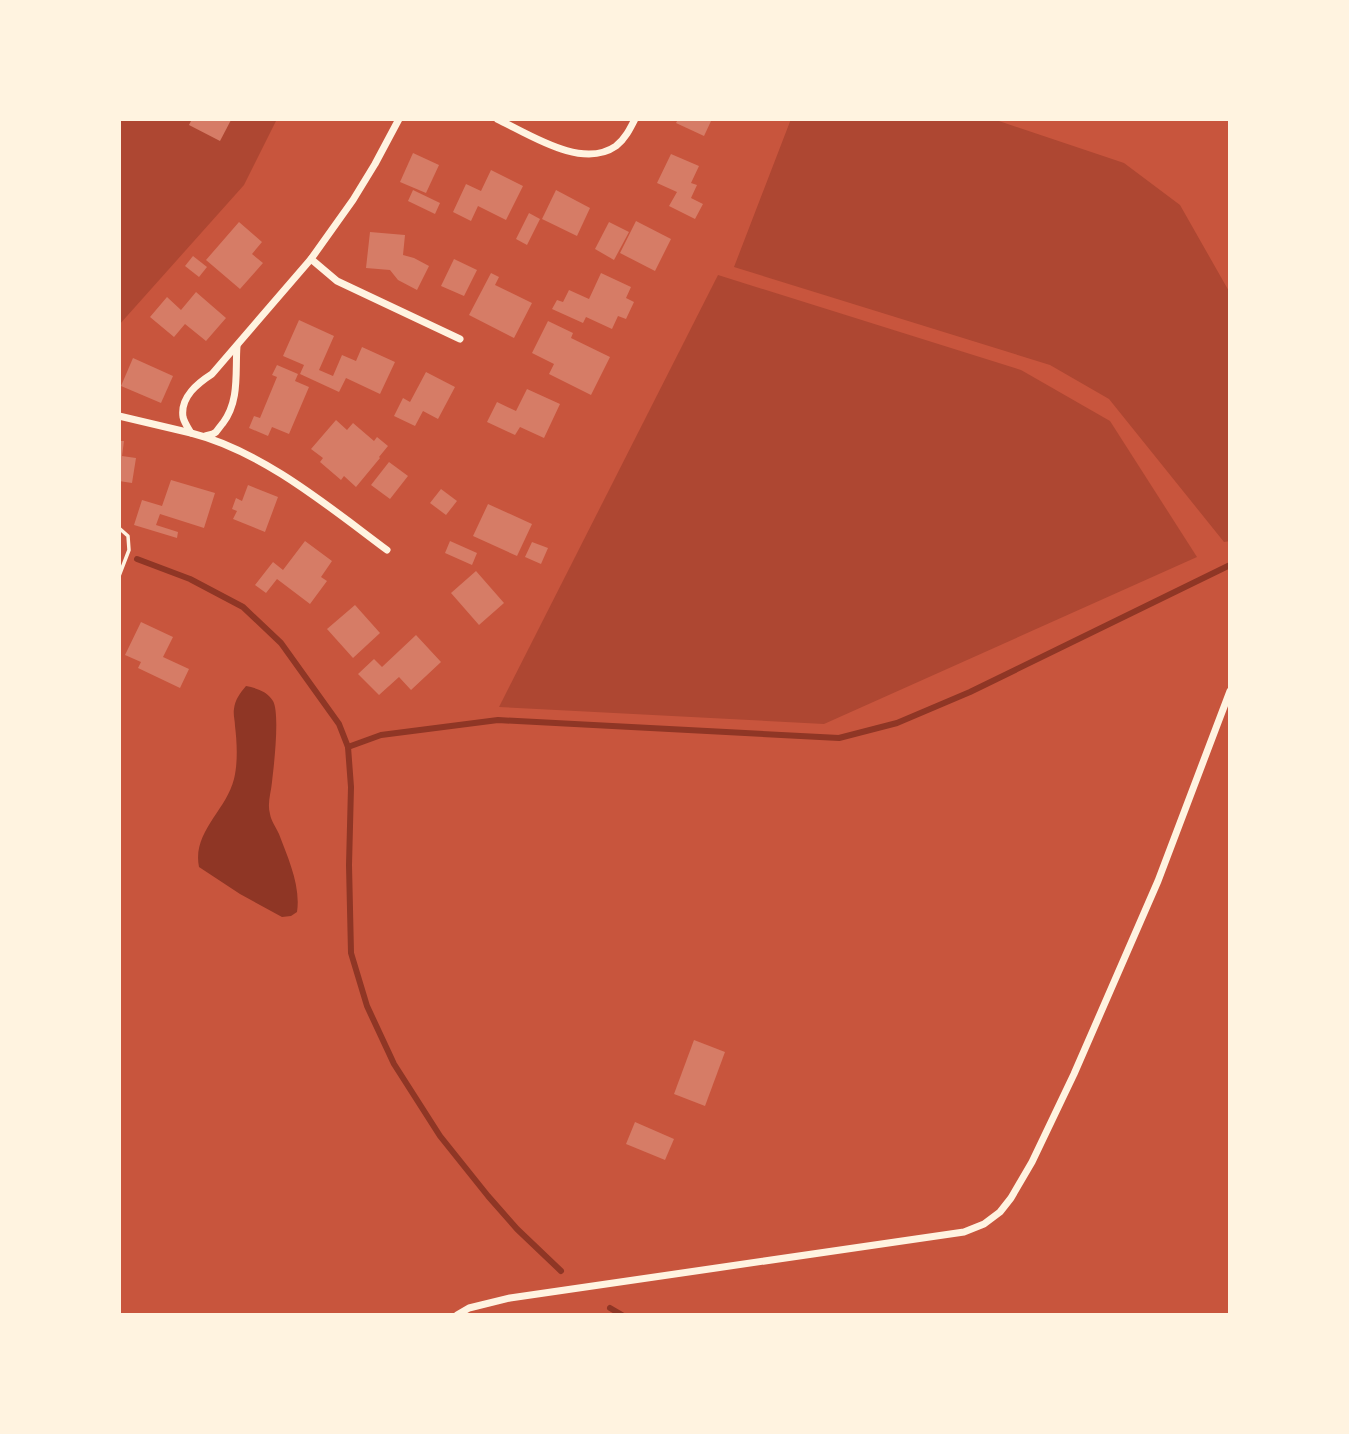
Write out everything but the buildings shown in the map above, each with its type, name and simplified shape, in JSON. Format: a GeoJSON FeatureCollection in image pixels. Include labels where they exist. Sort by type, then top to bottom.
{"type":"FeatureCollection","features":[{"type":"Feature","properties":{"kind":"street"},"geometry":{"type":"LineString","coordinates":[[191,433],[183,418],[188,396],[198,383],[212,374],[311,259],[353,200],[399,119]]}},
{"type":"Feature","properties":{"kind":"street"},"geometry":{"type":"LineString","coordinates":[[497,119],[568,151],[585,154],[600,153],[615,146],[624,138],[635,119]]}},
{"type":"Feature","properties":{"kind":"street"},"geometry":{"type":"LineString","coordinates":[[311,259],[337,281],[460,339]]}},
{"type":"Feature","properties":{"kind":"street"},"geometry":{"type":"LineString","coordinates":[[204,437],[216,432],[226,420],[232,405],[237,384],[237,345]]}},
{"type":"Feature","properties":{"kind":"street"},"geometry":{"type":"LineString","coordinates":[[119,416],[191,433],[241,451],[279,473],[387,550]]}},
{"type":"Feature","properties":{"kind":"street"},"geometry":{"type":"LineString","coordinates":[[457,1315],[469,1308],[510,1298],[964,1232],[984,1224],[1000,1212],[1032,1162],[1074,1074],[1158,881],[1230,691]]}},
{"type":"Feature","properties":{"kind":"path"},"geometry":{"type":"LineString","coordinates":[[119,528],[128,536],[129,544],[119,576]]}},
{"type":"Feature","properties":{"kind":"shaded area"},"geometry":{"type":"Polygon","coordinates":[[[119,119],[277,119],[244,185],[119,325],[119,119]]]}},
{"type":"Feature","properties":{"kind":"shaded area"},"geometry":{"type":"Polygon","coordinates":[[[791,119],[993,119],[1124,163],[1180,205],[1230,293],[1230,541],[1224,542],[1109,399],[1050,365],[734,267],[791,119]]]}},
{"type":"Feature","properties":{"kind":"shaded area"},"geometry":{"type":"Polygon","coordinates":[[[718,275],[1021,370],[1110,421],[1197,557],[824,724],[499,707],[718,275]]]}},
{"type":"Feature","properties":{"kind":"shaded area"},"geometry":{"type":"Polygon","coordinates":[[[246,686],[268,695],[275,707],[276,740],[269,810],[295,882],[297,912],[291,916],[282,917],[199,867],[200,843],[234,779],[237,752],[234,709],[246,686]]]}},
{"type":"Feature","properties":{"kind":"waterway"},"geometry":{"type":"LineString","coordinates":[[137,559],[190,579],[243,607],[281,643],[339,724],[348,747],[351,787],[351,953],[367,1006],[394,1064],[440,1136],[517,1229],[561,1271]]}},
{"type":"Feature","properties":{"kind":"waterway"},"geometry":{"type":"LineString","coordinates":[[348,747],[381,735],[498,720],[839,738],[897,723],[970,692],[1230,565]]}},
{"type":"Feature","properties":{"kind":"waterway"},"geometry":{"type":"LineString","coordinates":[[610,1308],[622,1315]]}}]}
